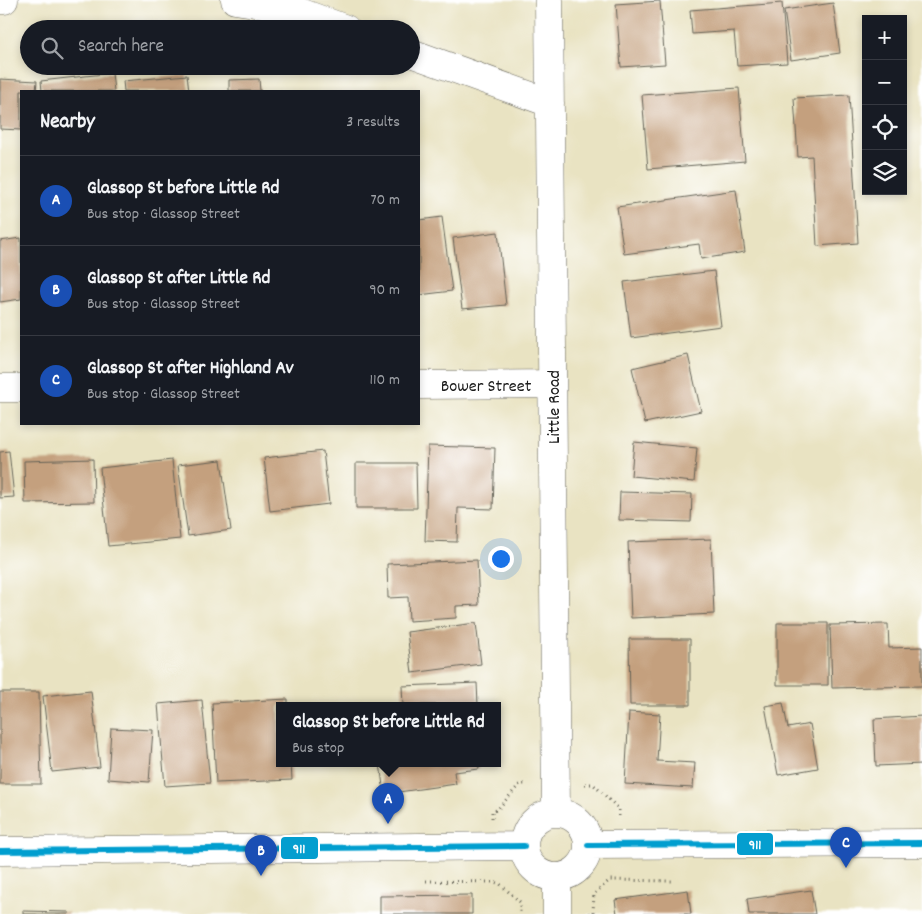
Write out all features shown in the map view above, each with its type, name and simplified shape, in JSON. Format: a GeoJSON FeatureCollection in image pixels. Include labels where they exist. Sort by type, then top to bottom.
{"type":"FeatureCollection","features":[{"type":"Feature","properties":{"kind":"street"},"geometry":{"type":"LineString","coordinates":[[235,0],[289,8],[322,20]]}},
{"type":"Feature","properties":{"kind":"street","name":"Little Road"},"geometry":{"type":"LineString","coordinates":[[549,0],[556,814]]}},
{"type":"Feature","properties":{"kind":"street"},"geometry":{"type":"LineString","coordinates":[[420,55],[550,103]]}},
{"type":"Feature","properties":{"kind":"street","name":"Bower Street"},"geometry":{"type":"LineString","coordinates":[[420,385],[552,384]]}},
{"type":"Feature","properties":{"kind":"street"},"geometry":{"type":"LineString","coordinates":[[0,388],[20,388]]}},
{"type":"Feature","properties":{"kind":"street"},"geometry":{"type":"LineString","coordinates":[[556,814],[566,815],[575,819],[582,826],[588,845],[582,864],[567,875],[557,877],[547,876],[538,871],[528,860],[524,846],[525,836],[530,827],[546,815],[556,814]]}},
{"type":"Feature","properties":{"kind":"street"},"geometry":{"type":"LineString","coordinates":[[588,845],[922,843]]}},
{"type":"Feature","properties":{"kind":"street"},"geometry":{"type":"LineString","coordinates":[[0,851],[524,846]]}},
{"type":"Feature","properties":{"kind":"street"},"geometry":{"type":"LineString","coordinates":[[557,877],[557,914]]}},
{"type":"Feature","properties":{"kind":"path"},"geometry":{"type":"LineString","coordinates":[[492,811],[497,810],[520,784]]}},
{"type":"Feature","properties":{"kind":"path"},"geometry":{"type":"LineString","coordinates":[[593,784],[619,809]]}},
{"type":"Feature","properties":{"kind":"path"},"geometry":{"type":"LineString","coordinates":[[593,913],[594,894],[610,880],[672,880]]}},
{"type":"Feature","properties":{"kind":"path"},"geometry":{"type":"LineString","coordinates":[[426,881],[494,882],[500,884],[520,902],[520,914]]}},
{"type":"Feature","properties":{"kind":"building"},"geometry":{"type":"Polygon","coordinates":[[[660,1],[665,64],[621,67],[616,4],[660,1]]]}},
{"type":"Feature","properties":{"kind":"building"},"geometry":{"type":"Polygon","coordinates":[[[782,3],[787,63],[737,66],[734,31],[692,34],[690,10],[782,3]]]}},
{"type":"Feature","properties":{"kind":"building"},"geometry":{"type":"Polygon","coordinates":[[[833,3],[840,53],[791,60],[784,10],[833,3]]]}},
{"type":"Feature","properties":{"kind":"building"},"geometry":{"type":"Polygon","coordinates":[[[94,75],[112,75],[114,90],[42,90],[41,81],[94,75]]]}},
{"type":"Feature","properties":{"kind":"building"},"geometry":{"type":"Polygon","coordinates":[[[187,75],[189,90],[124,90],[123,81],[187,75]]]}},
{"type":"Feature","properties":{"kind":"building"},"geometry":{"type":"Polygon","coordinates":[[[0,79],[37,81],[36,90],[20,90],[20,130],[0,129],[0,79]]]}},
{"type":"Feature","properties":{"kind":"building"},"geometry":{"type":"Polygon","coordinates":[[[259,79],[260,90],[229,90],[229,80],[259,79]]]}},
{"type":"Feature","properties":{"kind":"building"},"geometry":{"type":"Polygon","coordinates":[[[739,88],[745,161],[648,169],[642,95],[739,88]]]}},
{"type":"Feature","properties":{"kind":"building"},"geometry":{"type":"Polygon","coordinates":[[[849,95],[858,243],[817,246],[812,156],[798,157],[794,98],[849,95]]]}},
{"type":"Feature","properties":{"kind":"building"},"geometry":{"type":"Polygon","coordinates":[[[736,190],[745,252],[701,259],[699,244],[624,254],[617,207],[736,190]]]}},
{"type":"Feature","properties":{"kind":"building"},"geometry":{"type":"Polygon","coordinates":[[[442,217],[452,291],[420,295],[420,220],[442,217]]]}},
{"type":"Feature","properties":{"kind":"building"},"geometry":{"type":"Polygon","coordinates":[[[498,232],[506,305],[462,309],[453,238],[498,232]]]}},
{"type":"Feature","properties":{"kind":"building"},"geometry":{"type":"Polygon","coordinates":[[[20,238],[20,299],[0,302],[0,241],[20,238]]]}},
{"type":"Feature","properties":{"kind":"building"},"geometry":{"type":"Polygon","coordinates":[[[714,271],[721,326],[631,338],[624,282],[714,271]]]}},
{"type":"Feature","properties":{"kind":"building"},"geometry":{"type":"Polygon","coordinates":[[[688,355],[701,411],[645,423],[632,368],[688,355]]]}},
{"type":"Feature","properties":{"kind":"building"},"geometry":{"type":"Polygon","coordinates":[[[634,442],[697,448],[694,482],[631,476],[634,442]]]}},
{"type":"Feature","properties":{"kind":"building"},"geometry":{"type":"Polygon","coordinates":[[[428,446],[495,448],[493,509],[458,508],[457,542],[425,541],[428,446]]]}},
{"type":"Feature","properties":{"kind":"building"},"geometry":{"type":"Polygon","coordinates":[[[9,451],[14,497],[0,498],[0,452],[9,451]]]}},
{"type":"Feature","properties":{"kind":"building"},"geometry":{"type":"Polygon","coordinates":[[[323,451],[329,504],[270,511],[264,458],[323,451]]]}},
{"type":"Feature","properties":{"kind":"building"},"geometry":{"type":"Polygon","coordinates":[[[93,459],[94,502],[25,503],[24,461],[93,459]]]}},
{"type":"Feature","properties":{"kind":"building"},"geometry":{"type":"Polygon","coordinates":[[[172,460],[180,539],[108,546],[100,468],[172,460]]]}},
{"type":"Feature","properties":{"kind":"building"},"geometry":{"type":"Polygon","coordinates":[[[221,460],[231,530],[188,536],[178,465],[221,460]]]}},
{"type":"Feature","properties":{"kind":"building"},"geometry":{"type":"Polygon","coordinates":[[[356,463],[416,463],[417,508],[356,508],[356,463]]]}},
{"type":"Feature","properties":{"kind":"building"},"geometry":{"type":"Polygon","coordinates":[[[620,492],[692,494],[691,522],[619,520],[620,492]]]}},
{"type":"Feature","properties":{"kind":"building"},"geometry":{"type":"Polygon","coordinates":[[[711,539],[714,614],[631,618],[628,542],[711,539]]]}},
{"type":"Feature","properties":{"kind":"building"},"geometry":{"type":"Polygon","coordinates":[[[477,560],[479,605],[456,606],[456,618],[409,621],[408,597],[388,598],[387,564],[477,560]]]}},
{"type":"Feature","properties":{"kind":"building"},"geometry":{"type":"Polygon","coordinates":[[[476,623],[481,664],[412,673],[407,632],[476,623]]]}},
{"type":"Feature","properties":{"kind":"building"},"geometry":{"type":"Polygon","coordinates":[[[777,623],[828,623],[828,685],[777,685],[777,623]]]}},
{"type":"Feature","properties":{"kind":"building"},"geometry":{"type":"Polygon","coordinates":[[[888,624],[889,648],[922,647],[922,686],[832,688],[830,625],[888,624]]]}},
{"type":"Feature","properties":{"kind":"building"},"geometry":{"type":"Polygon","coordinates":[[[629,639],[690,639],[690,705],[630,705],[629,639]]]}},
{"type":"Feature","properties":{"kind":"building"},"geometry":{"type":"Polygon","coordinates":[[[477,683],[478,702],[403,702],[402,686],[477,683]]]}},
{"type":"Feature","properties":{"kind":"building"},"geometry":{"type":"Polygon","coordinates":[[[91,691],[100,767],[52,772],[43,696],[91,691]]]}},
{"type":"Feature","properties":{"kind":"building"},"geometry":{"type":"Polygon","coordinates":[[[0,692],[39,692],[41,784],[0,784],[0,692]]]}},
{"type":"Feature","properties":{"kind":"building"},"geometry":{"type":"Polygon","coordinates":[[[288,699],[288,702],[276,702],[276,767],[291,767],[292,780],[216,783],[212,703],[288,699]]]}},
{"type":"Feature","properties":{"kind":"building"},"geometry":{"type":"Polygon","coordinates":[[[202,700],[210,783],[165,786],[158,704],[202,700]]]}},
{"type":"Feature","properties":{"kind":"building"},"geometry":{"type":"Polygon","coordinates":[[[783,703],[788,728],[810,724],[818,768],[778,775],[765,706],[783,703]]]}},
{"type":"Feature","properties":{"kind":"building"},"geometry":{"type":"Polygon","coordinates":[[[629,712],[660,714],[657,761],[695,763],[693,788],[625,784],[629,712]]]}},
{"type":"Feature","properties":{"kind":"building"},"geometry":{"type":"Polygon","coordinates":[[[922,716],[922,764],[876,766],[874,719],[922,716]]]}},
{"type":"Feature","properties":{"kind":"building"},"geometry":{"type":"Polygon","coordinates":[[[111,728],[153,730],[149,782],[108,779],[111,728]]]}},
{"type":"Feature","properties":{"kind":"building"},"geometry":{"type":"Polygon","coordinates":[[[381,767],[479,767],[479,769],[454,772],[456,784],[384,794],[381,767]]]}},
{"type":"Feature","properties":{"kind":"building"},"geometry":{"type":"Polygon","coordinates":[[[688,890],[691,914],[617,914],[615,900],[688,890]]]}},
{"type":"Feature","properties":{"kind":"building"},"geometry":{"type":"Polygon","coordinates":[[[811,890],[815,914],[749,914],[747,899],[811,890]]]}},
{"type":"Feature","properties":{"kind":"building"},"geometry":{"type":"Polygon","coordinates":[[[472,895],[472,914],[380,914],[380,896],[472,895]]]}},
{"type":"Feature","properties":{"kind":"building"},"geometry":{"type":"Polygon","coordinates":[[[23,911],[69,912],[69,914],[23,914],[23,911]]]}},
{"type":"Feature","properties":{"kind":"transit line","name":"911"},"geometry":{"type":"LineString","coordinates":[[588,845],[922,843]]}},
{"type":"Feature","properties":{"kind":"transit line","name":"911"},"geometry":{"type":"LineString","coordinates":[[0,851],[524,846]]}},
{"type":"Feature","properties":{"kind":"place","name":"Glassop St before Little Rd"},"geometry":{"type":"Point","coordinates":[388,824]}},
{"type":"Feature","properties":{"kind":"place","name":"Glassop St after Highland Av"},"geometry":{"type":"Point","coordinates":[846,868]}},
{"type":"Feature","properties":{"kind":"place","name":"Glassop St after Little Rd"},"geometry":{"type":"Point","coordinates":[261,876]}}]}
